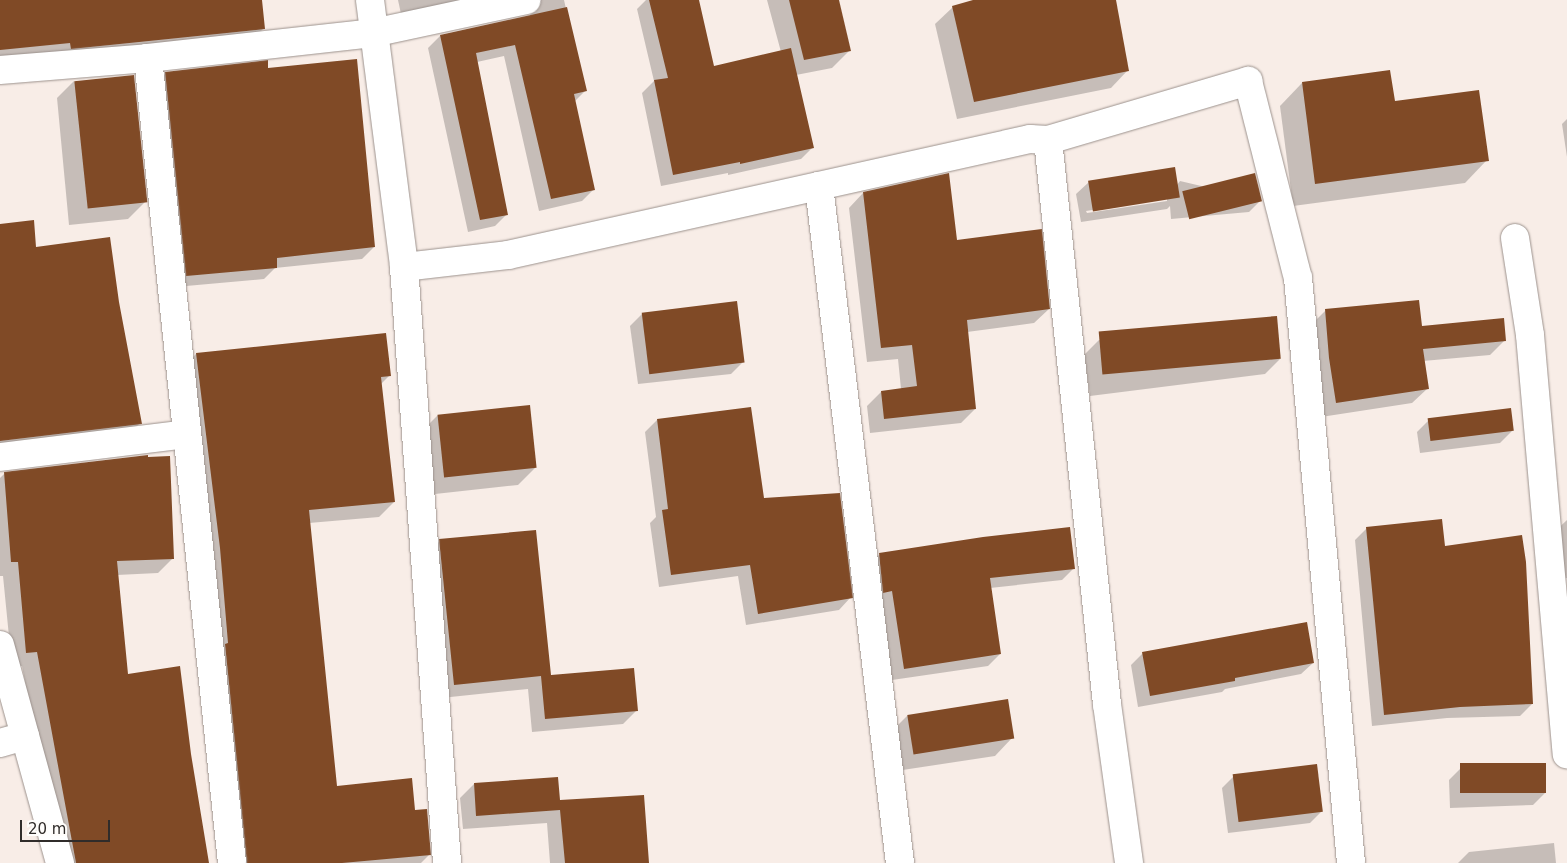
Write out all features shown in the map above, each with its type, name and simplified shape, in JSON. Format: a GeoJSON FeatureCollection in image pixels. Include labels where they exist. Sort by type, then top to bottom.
{"type":"FeatureCollection","features":[{"type":"Feature","properties":{"kind":"street"},"geometry":{"type":"LineString","coordinates":[[370,0],[404,267],[447,863]]}},
{"type":"Feature","properties":{"kind":"street"},"geometry":{"type":"LineString","coordinates":[[0,70],[148,58],[373,33],[527,0]]}},
{"type":"Feature","properties":{"kind":"street"},"geometry":{"type":"LineString","coordinates":[[148,58],[232,863]]}},
{"type":"Feature","properties":{"kind":"street"},"geometry":{"type":"LineString","coordinates":[[404,267],[508,255],[1030,139],[1048,140],[1248,81],[1298,278],[1351,863]]}},
{"type":"Feature","properties":{"kind":"street"},"geometry":{"type":"LineString","coordinates":[[1048,140],[1107,704],[1129,863]]}},
{"type":"Feature","properties":{"kind":"street"},"geometry":{"type":"LineString","coordinates":[[819,186],[900,863]]}},
{"type":"Feature","properties":{"kind":"street"},"geometry":{"type":"LineString","coordinates":[[1516,238],[1530,335],[1567,754]]}},
{"type":"Feature","properties":{"kind":"street"},"geometry":{"type":"LineString","coordinates":[[0,456],[187,434]]}},
{"type":"Feature","properties":{"kind":"street"},"geometry":{"type":"LineString","coordinates":[[0,645],[12,740],[60,863]]}},
{"type":"Feature","properties":{"kind":"building"},"geometry":{"type":"Polygon","coordinates":[[[0,0],[262,0],[265,29],[71,49],[70,43],[0,50],[0,0]]]}},
{"type":"Feature","properties":{"kind":"building"},"geometry":{"type":"Polygon","coordinates":[[[649,0],[699,0],[714,66],[791,48],[814,148],[740,164],[740,162],[673,175],[654,80],[668,78],[649,0]]]}},
{"type":"Feature","properties":{"kind":"building"},"geometry":{"type":"Polygon","coordinates":[[[789,0],[839,0],[851,51],[804,60],[789,0]]]}},
{"type":"Feature","properties":{"kind":"building"},"geometry":{"type":"Polygon","coordinates":[[[973,0],[1116,0],[1129,71],[974,102],[952,6],[973,0]]]}},
{"type":"Feature","properties":{"kind":"building"},"geometry":{"type":"Polygon","coordinates":[[[567,7],[587,91],[574,94],[595,190],[551,199],[515,45],[476,53],[508,215],[480,220],[440,35],[567,7]]]}},
{"type":"Feature","properties":{"kind":"building"},"geometry":{"type":"Polygon","coordinates":[[[357,59],[375,247],[277,258],[277,268],[186,276],[165,72],[268,60],[268,68],[357,59]]]}},
{"type":"Feature","properties":{"kind":"building"},"geometry":{"type":"Polygon","coordinates":[[[1390,70],[1395,101],[1479,90],[1489,161],[1315,184],[1302,82],[1390,70]]]}},
{"type":"Feature","properties":{"kind":"building"},"geometry":{"type":"Polygon","coordinates":[[[134,75],[147,202],[88,209],[74,81],[134,75]]]}},
{"type":"Feature","properties":{"kind":"building"},"geometry":{"type":"Polygon","coordinates":[[[1175,167],[1180,198],[1093,211],[1088,181],[1175,167]]]}},
{"type":"Feature","properties":{"kind":"building"},"geometry":{"type":"Polygon","coordinates":[[[949,173],[957,240],[1042,229],[1050,309],[967,320],[976,409],[884,419],[881,391],[917,386],[912,345],[881,348],[863,192],[949,173]]]}},
{"type":"Feature","properties":{"kind":"building"},"geometry":{"type":"Polygon","coordinates":[[[1255,173],[1262,201],[1189,219],[1182,191],[1255,173]]]}},
{"type":"Feature","properties":{"kind":"building"},"geometry":{"type":"Polygon","coordinates":[[[34,220],[36,247],[110,237],[119,302],[142,424],[0,441],[0,224],[34,220]]]}},
{"type":"Feature","properties":{"kind":"building"},"geometry":{"type":"Polygon","coordinates":[[[1419,300],[1422,326],[1504,318],[1506,341],[1423,349],[1429,389],[1336,403],[1329,358],[1325,309],[1419,300]]]}},
{"type":"Feature","properties":{"kind":"building"},"geometry":{"type":"Polygon","coordinates":[[[737,301],[745,363],[649,374],[642,313],[737,301]]]}},
{"type":"Feature","properties":{"kind":"building"},"geometry":{"type":"Polygon","coordinates":[[[1277,316],[1281,359],[1102,374],[1099,332],[1277,316]]]}},
{"type":"Feature","properties":{"kind":"building"},"geometry":{"type":"Polygon","coordinates":[[[386,333],[391,376],[381,377],[395,502],[309,510],[337,786],[412,778],[415,810],[427,809],[431,855],[342,863],[247,863],[225,644],[228,643],[220,548],[196,353],[386,333]]]}},
{"type":"Feature","properties":{"kind":"building"},"geometry":{"type":"Polygon","coordinates":[[[530,405],[537,468],[444,477],[438,415],[530,405]]]}},
{"type":"Feature","properties":{"kind":"building"},"geometry":{"type":"Polygon","coordinates":[[[751,407],[764,498],[840,493],[853,598],[758,614],[750,565],[671,575],[662,510],[668,509],[657,419],[751,407]]]}},
{"type":"Feature","properties":{"kind":"building"},"geometry":{"type":"Polygon","coordinates":[[[1511,408],[1514,431],[1430,441],[1428,418],[1511,408]]]}},
{"type":"Feature","properties":{"kind":"building"},"geometry":{"type":"Polygon","coordinates":[[[148,455],[148,457],[170,456],[174,559],[117,561],[128,674],[180,666],[191,754],[209,863],[76,863],[37,652],[26,653],[18,562],[11,562],[4,472],[148,455]]]}},
{"type":"Feature","properties":{"kind":"building"},"geometry":{"type":"Polygon","coordinates":[[[1442,519],[1445,546],[1522,535],[1526,562],[1533,704],[1460,707],[1384,715],[1366,527],[1442,519]]]}},
{"type":"Feature","properties":{"kind":"building"},"geometry":{"type":"Polygon","coordinates":[[[1070,527],[1075,569],[990,578],[1001,654],[904,669],[892,591],[883,593],[879,553],[983,537],[1070,527]]]}},
{"type":"Feature","properties":{"kind":"building"},"geometry":{"type":"Polygon","coordinates":[[[536,530],[551,675],[634,668],[638,711],[545,719],[541,676],[454,685],[439,539],[536,530]]]}},
{"type":"Feature","properties":{"kind":"building"},"geometry":{"type":"Polygon","coordinates":[[[1307,622],[1314,663],[1235,678],[1235,681],[1150,696],[1142,652],[1307,622]]]}},
{"type":"Feature","properties":{"kind":"building"},"geometry":{"type":"Polygon","coordinates":[[[1008,699],[1014,739],[914,754],[907,715],[1008,699]]]}},
{"type":"Feature","properties":{"kind":"building"},"geometry":{"type":"Polygon","coordinates":[[[1460,763],[1546,763],[1546,793],[1460,793],[1460,763]]]}},
{"type":"Feature","properties":{"kind":"building"},"geometry":{"type":"Polygon","coordinates":[[[1317,764],[1323,812],[1238,822],[1233,774],[1317,764]]]}},
{"type":"Feature","properties":{"kind":"building"},"geometry":{"type":"Polygon","coordinates":[[[558,777],[560,800],[644,795],[649,863],[565,863],[560,810],[476,816],[474,783],[558,777]]]}}]}
